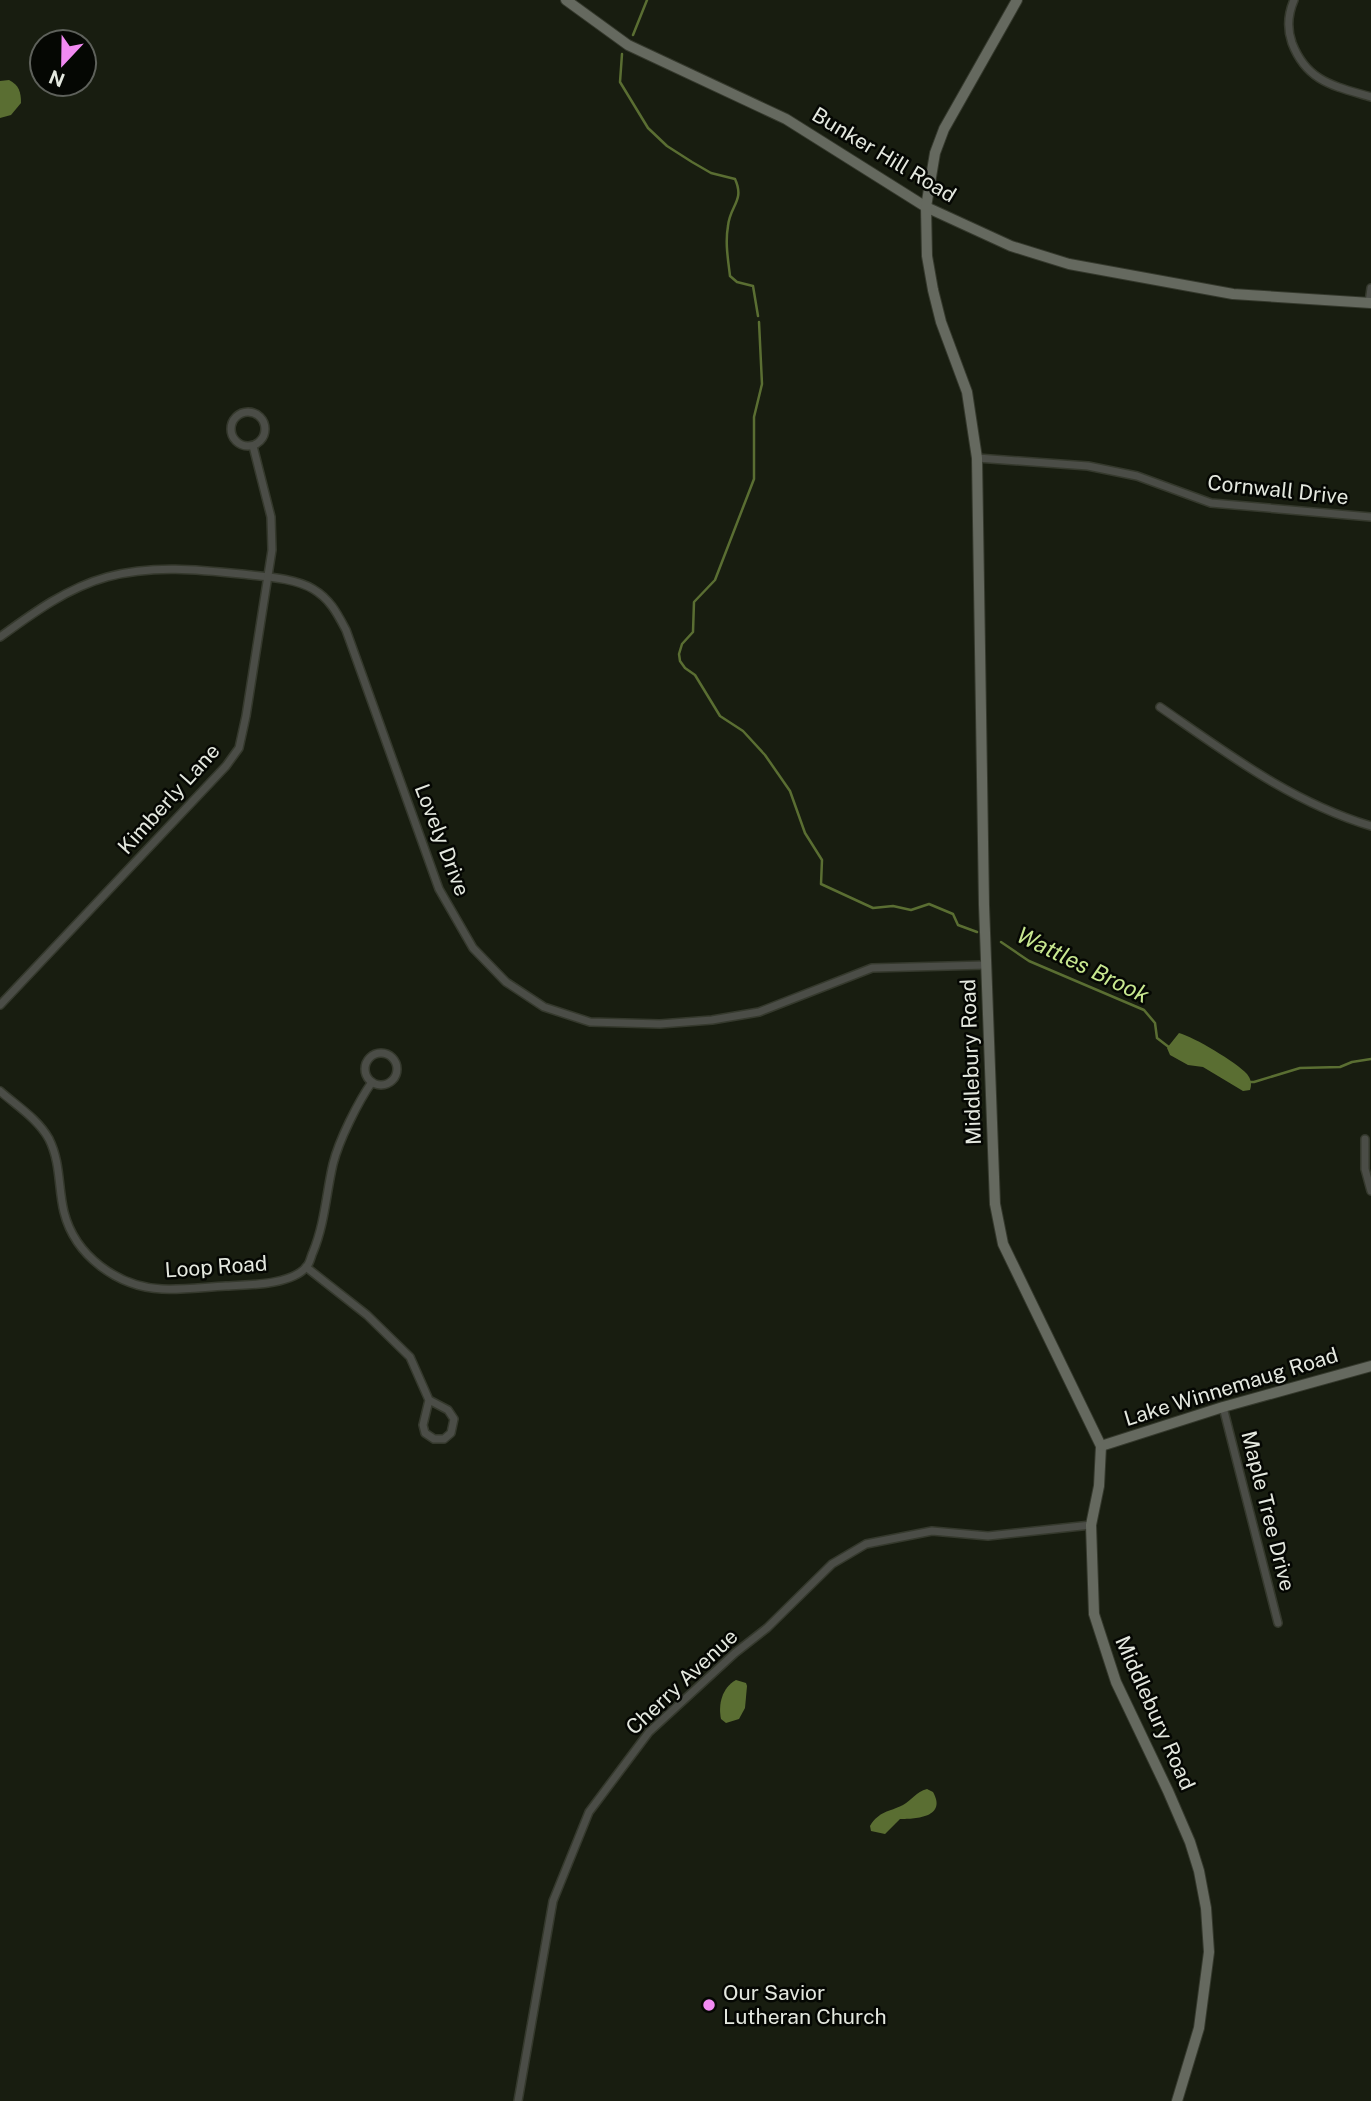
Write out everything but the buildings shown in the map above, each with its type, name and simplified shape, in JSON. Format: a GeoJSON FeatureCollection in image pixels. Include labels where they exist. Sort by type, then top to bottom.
{"type":"FeatureCollection","features":[{"type":"Feature","properties":{"kind":"street","name":"Bunker Hill Road"},"geometry":{"type":"LineString","coordinates":[[566,0],[628,45],[786,119],[926,207],[1011,246],[1069,264],[1233,294],[1370,303]]}},
{"type":"Feature","properties":{"kind":"street","name":"Middlebury Road"},"geometry":{"type":"LineString","coordinates":[[1017,0],[944,129],[935,153],[926,207],[927,256],[933,290],[941,322],[967,392],[976,458],[986,965],[995,1204],[1003,1244],[1101,1446],[1099,1486],[1091,1525],[1094,1614],[1116,1682],[1168,1791],[1199,1871],[1206,1908],[1209,1952],[1199,2028],[1177,2101]]}},
{"type":"Feature","properties":{"kind":"street"},"geometry":{"type":"LineString","coordinates":[[1293,0],[1288,13],[1290,38],[1299,62],[1315,77],[1371,97]]}},
{"type":"Feature","properties":{"kind":"street"},"geometry":{"type":"LineString","coordinates":[[1370,303],[1371,288]]}},
{"type":"Feature","properties":{"kind":"street","name":"Kimberly Lane"},"geometry":{"type":"LineString","coordinates":[[247,412],[261,418],[266,428],[261,441],[253,446],[238,443],[231,429],[238,416],[247,412]]}},
{"type":"Feature","properties":{"kind":"street","name":"Kimberly Lane"},"geometry":{"type":"LineString","coordinates":[[0,1005],[226,766],[239,748],[272,550],[271,517],[253,446]]}},
{"type":"Feature","properties":{"kind":"street","name":"Cornwall Drive"},"geometry":{"type":"LineString","coordinates":[[976,458],[1088,466],[1137,476],[1211,503],[1371,517]]}},
{"type":"Feature","properties":{"kind":"street","name":"Lovely Drive"},"geometry":{"type":"LineString","coordinates":[[0,637],[72,590],[107,577],[148,570],[192,569],[268,577],[311,588],[332,604],[346,630],[439,889],[472,948],[506,982],[544,1007],[590,1022],[660,1024],[712,1020],[759,1012],[872,968],[986,965]]}},
{"type":"Feature","properties":{"kind":"street"},"geometry":{"type":"LineString","coordinates":[[1160,707],[1253,771],[1303,801],[1371,826]]}},
{"type":"Feature","properties":{"kind":"street"},"geometry":{"type":"LineString","coordinates":[[379,1053],[389,1056],[396,1063],[394,1078],[381,1085],[372,1082],[366,1073],[366,1062],[379,1053]]}},
{"type":"Feature","properties":{"kind":"street"},"geometry":{"type":"LineString","coordinates":[[372,1082],[352,1117],[333,1162],[320,1234],[306,1267],[367,1315],[410,1357],[429,1400],[448,1410],[454,1419],[451,1433],[444,1439],[434,1439],[425,1433],[424,1414],[429,1400]]}},
{"type":"Feature","properties":{"kind":"street","name":"Loop Road"},"geometry":{"type":"LineString","coordinates":[[0,1091],[40,1125],[49,1140],[57,1159],[64,1212],[73,1234],[87,1254],[107,1272],[131,1284],[161,1289],[274,1282],[286,1280],[306,1267]]}},
{"type":"Feature","properties":{"kind":"street"},"geometry":{"type":"LineString","coordinates":[[1365,1139],[1365,1169],[1371,1191]]}},
{"type":"Feature","properties":{"kind":"street","name":"Lake Winnemaug Road"},"geometry":{"type":"LineString","coordinates":[[1101,1446],[1223,1407],[1371,1366]]}},
{"type":"Feature","properties":{"kind":"street","name":"Maple Tree Drive"},"geometry":{"type":"LineString","coordinates":[[1223,1407],[1278,1623]]}},
{"type":"Feature","properties":{"kind":"street","name":"Cherry Avenue"},"geometry":{"type":"LineString","coordinates":[[518,2101],[553,1901],[589,1812],[649,1732],[766,1628],[832,1564],[866,1544],[932,1531],[988,1536],[1091,1525]]}},
{"type":"Feature","properties":{"kind":"shaded area"},"geometry":{"type":"Polygon","coordinates":[[[9,80],[19,89],[21,103],[11,115],[0,118],[0,81],[9,80]]]}},
{"type":"Feature","properties":{"kind":"shaded area"},"geometry":{"type":"Polygon","coordinates":[[[1179,1033],[1242,1069],[1250,1080],[1250,1090],[1243,1091],[1203,1067],[1188,1065],[1170,1055],[1167,1048],[1179,1033]]]}},
{"type":"Feature","properties":{"kind":"shaded area"},"geometry":{"type":"Polygon","coordinates":[[[736,1680],[746,1683],[747,1686],[745,1708],[739,1719],[726,1723],[721,1719],[721,1702],[727,1687],[736,1680]]]}},
{"type":"Feature","properties":{"kind":"shaded area"},"geometry":{"type":"Polygon","coordinates":[[[927,1789],[933,1792],[936,1800],[933,1812],[922,1817],[900,1819],[885,1834],[871,1831],[870,1826],[877,1817],[903,1805],[927,1789]]]}},
{"type":"Feature","properties":{"kind":"waterway","name":"Wattles Brook"},"geometry":{"type":"LineString","coordinates":[[633,35],[647,0]]}},
{"type":"Feature","properties":{"kind":"waterway","name":"Wattles Brook"},"geometry":{"type":"LineString","coordinates":[[622,54],[620,82],[648,128],[667,146],[692,162],[711,173],[735,179],[738,198],[729,219],[727,239],[730,276],[737,282],[753,286],[758,316]]}},
{"type":"Feature","properties":{"kind":"waterway","name":"Wattles Brook"},"geometry":{"type":"LineString","coordinates":[[759,322],[762,384],[754,417],[754,479],[715,580],[694,602],[693,632],[682,644],[680,661],[695,675],[720,716],[743,731],[765,755],[790,791],[805,833],[822,860],[821,884],[873,908],[893,906],[911,910],[929,904],[953,914],[958,925],[977,932]]}},
{"type":"Feature","properties":{"kind":"waterway","name":"Wattles Brook"},"geometry":{"type":"LineString","coordinates":[[1001,942],[1029,961],[1144,1010],[1155,1023],[1157,1038],[1170,1048]]}},
{"type":"Feature","properties":{"kind":"waterway","name":"Wattles Brook"},"geometry":{"type":"LineString","coordinates":[[1249,1082],[1300,1068],[1340,1067],[1371,1059]]}},
{"type":"Feature","properties":{"kind":"place","name":"Our Savior Lutheran Church"},"geometry":{"type":"Point","coordinates":[709,2005]}}]}
